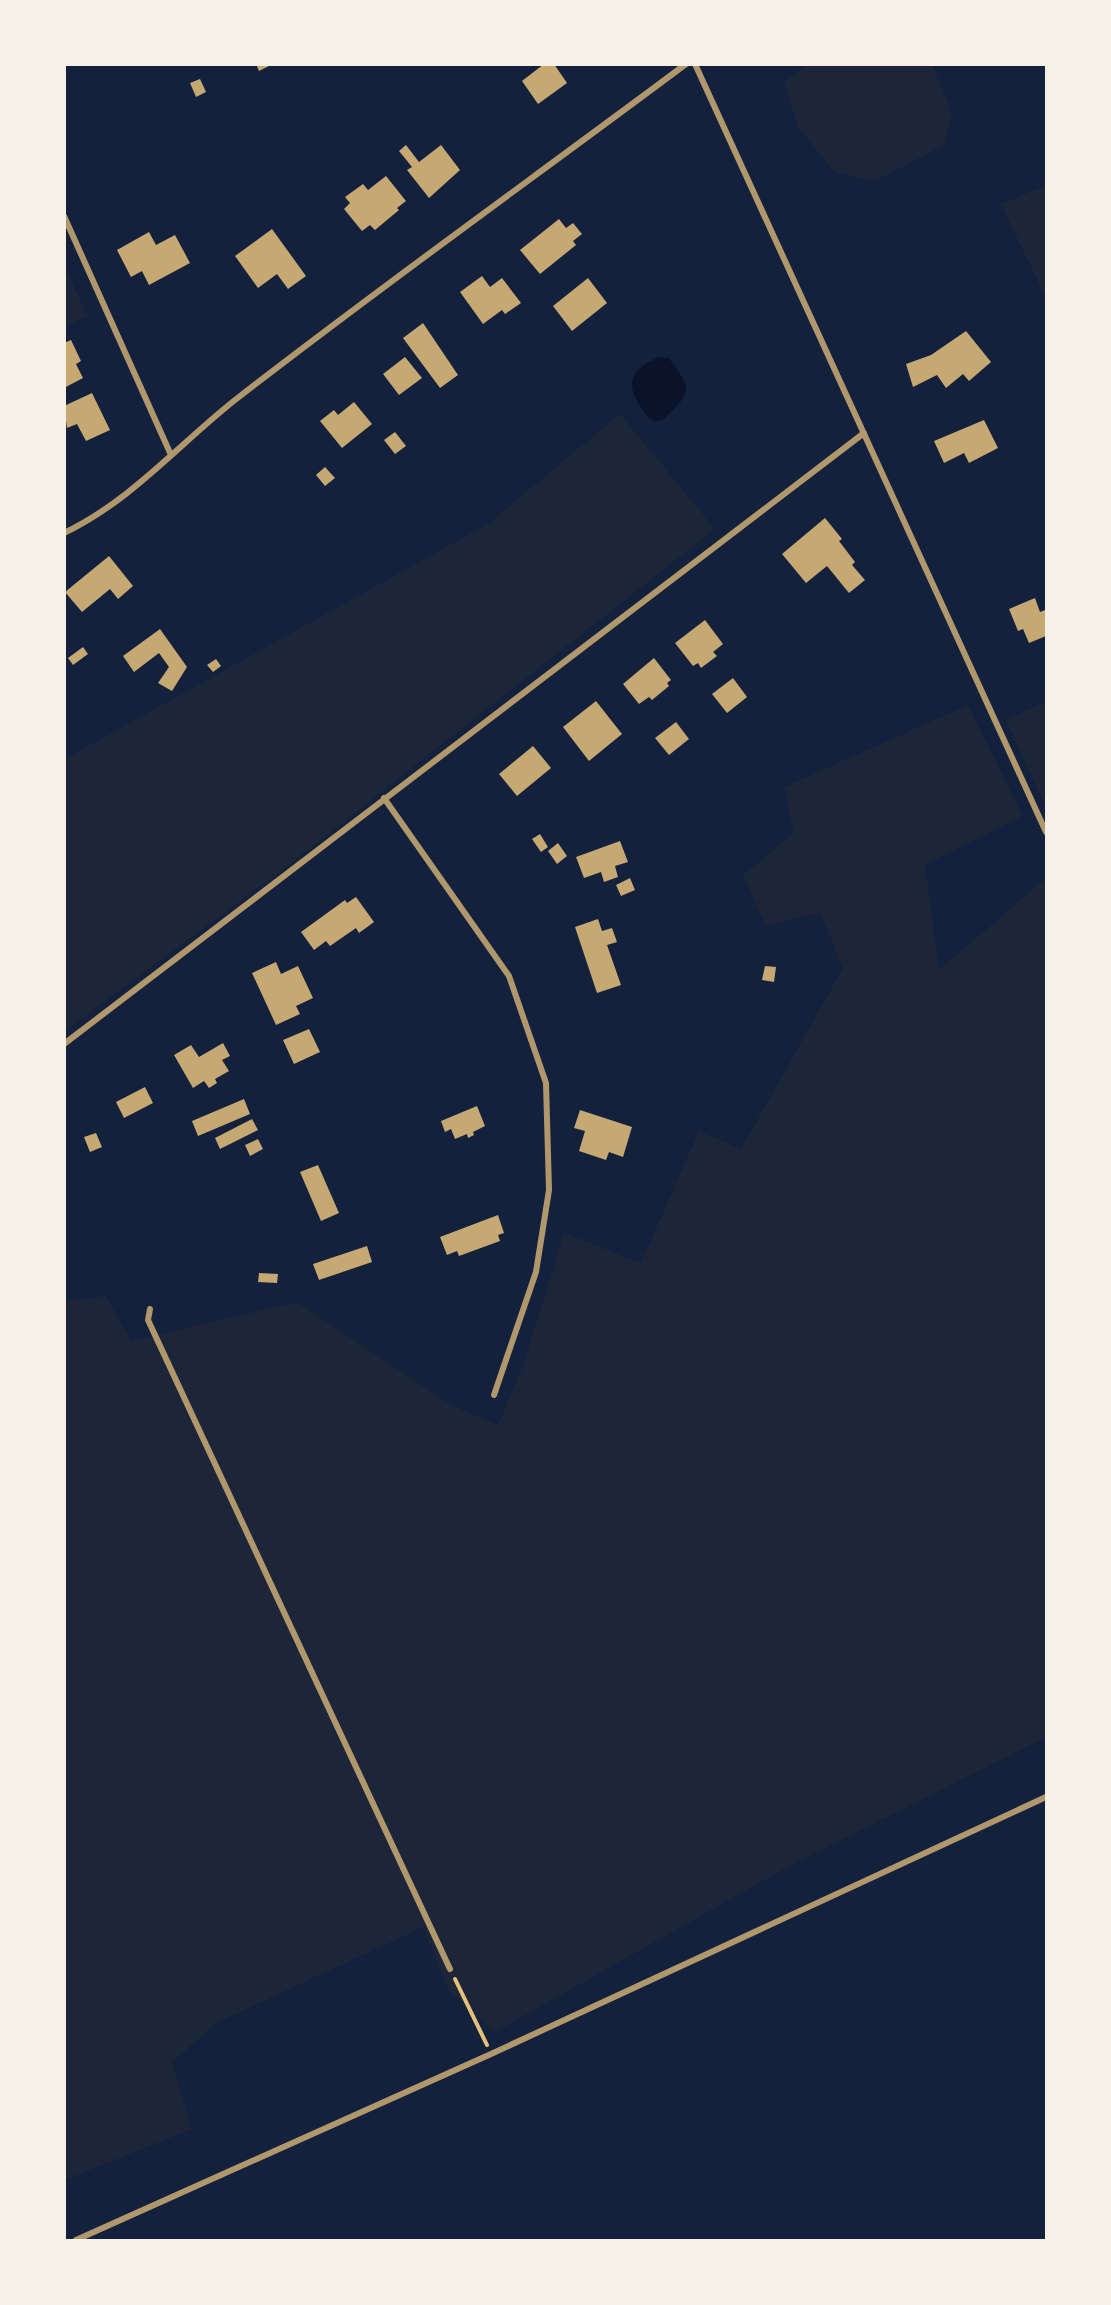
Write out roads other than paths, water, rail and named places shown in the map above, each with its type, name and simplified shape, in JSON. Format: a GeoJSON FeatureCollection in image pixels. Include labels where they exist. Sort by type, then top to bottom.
{"type":"FeatureCollection","features":[{"type":"Feature","properties":{"kind":"street"},"geometry":{"type":"LineString","coordinates":[[64,533],[90,521],[126,497],[235,401],[686,64]]}},
{"type":"Feature","properties":{"kind":"street"},"geometry":{"type":"LineString","coordinates":[[695,64],[1047,832]]}},
{"type":"Feature","properties":{"kind":"street"},"geometry":{"type":"LineString","coordinates":[[64,216],[171,455]]}},
{"type":"Feature","properties":{"kind":"street"},"geometry":{"type":"LineString","coordinates":[[64,1044],[864,433]]}},
{"type":"Feature","properties":{"kind":"street"},"geometry":{"type":"LineString","coordinates":[[384,798],[509,976],[546,1083],[549,1190],[536,1272],[494,1395]]}},
{"type":"Feature","properties":{"kind":"street"},"geometry":{"type":"LineString","coordinates":[[150,1309],[148,1320],[450,1969]]}},
{"type":"Feature","properties":{"kind":"street"},"geometry":{"type":"LineString","coordinates":[[76,2241],[491,2054],[1047,1797]]}}]}
